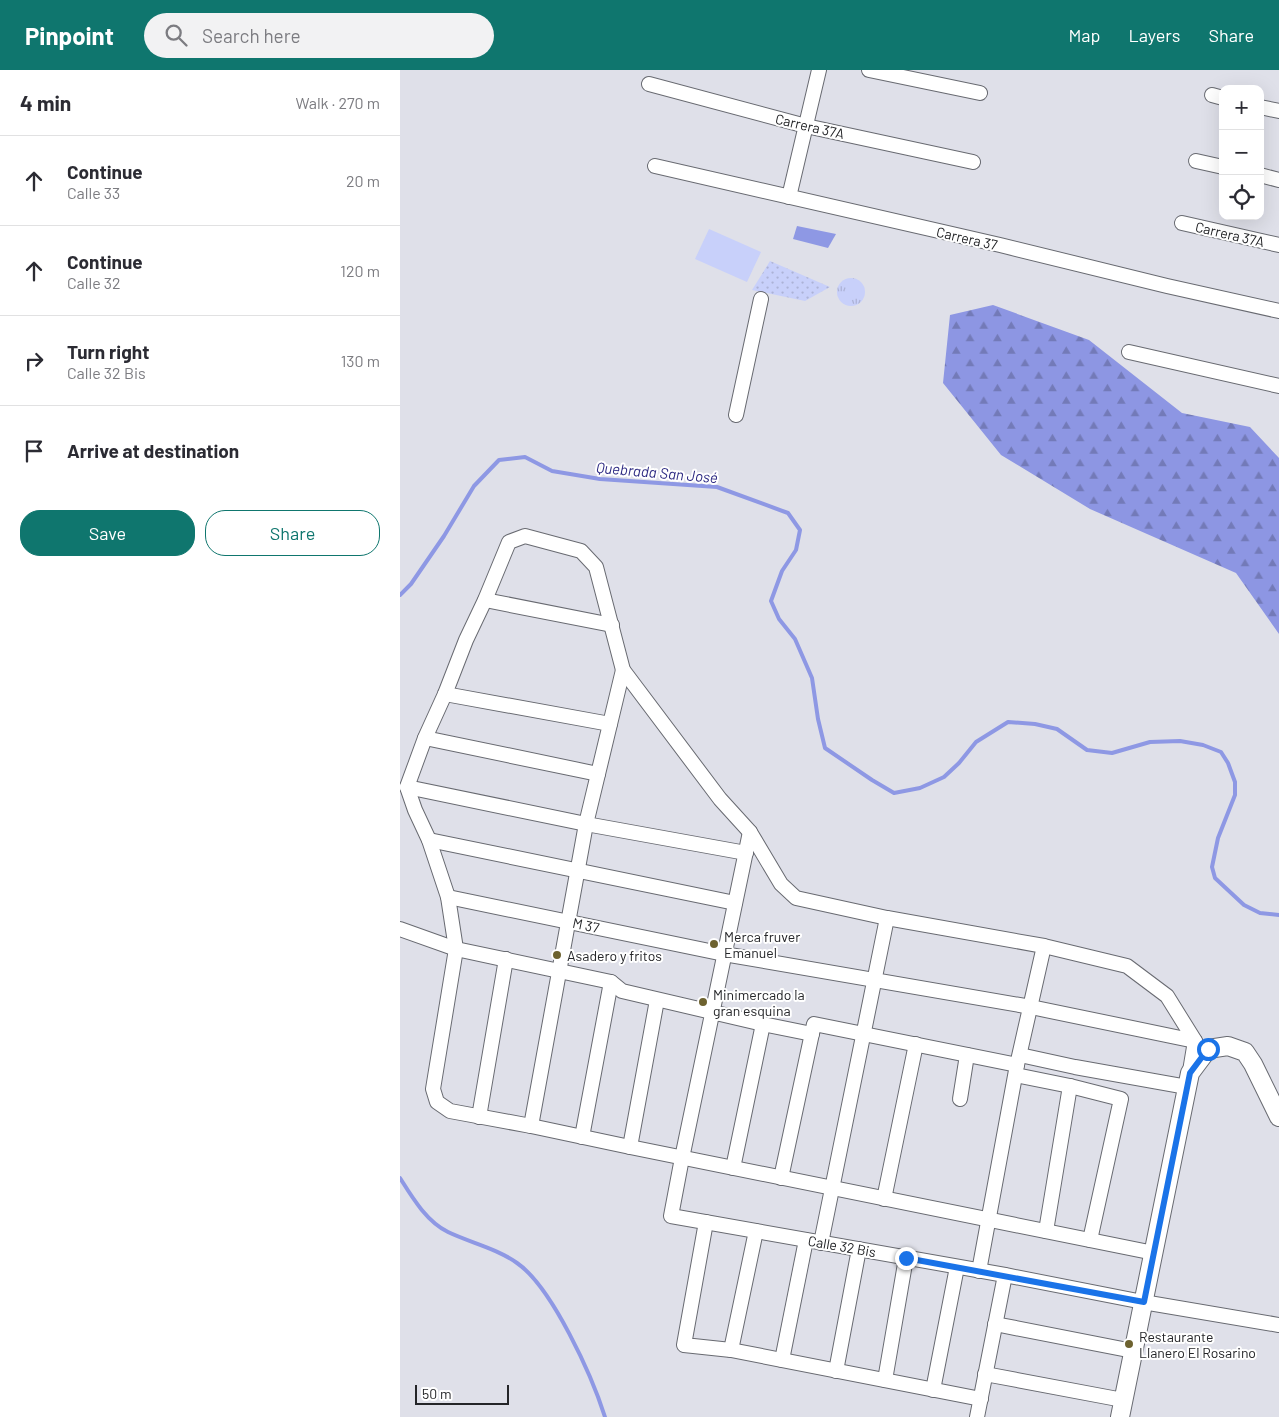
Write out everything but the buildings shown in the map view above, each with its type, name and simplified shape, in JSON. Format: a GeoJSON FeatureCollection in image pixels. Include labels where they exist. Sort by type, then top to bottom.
{"type":"FeatureCollection","features":[{"type":"Feature","properties":{"kind":"street"},"geometry":{"type":"LineString","coordinates":[[789,197],[819,70]]}},
{"type":"Feature","properties":{"kind":"street"},"geometry":{"type":"LineString","coordinates":[[869,70],[980,93]]}},
{"type":"Feature","properties":{"kind":"street","name":"Carrera 37A"},"geometry":{"type":"LineString","coordinates":[[649,84],[806,126],[973,162]]}},
{"type":"Feature","properties":{"kind":"street"},"geometry":{"type":"LineString","coordinates":[[1264,108],[1279,111]]}},
{"type":"Feature","properties":{"kind":"street"},"geometry":{"type":"LineString","coordinates":[[1196,161],[1219,166]]}},
{"type":"Feature","properties":{"kind":"street","name":"Carrera 37"},"geometry":{"type":"LineString","coordinates":[[655,166],[1279,311]]}},
{"type":"Feature","properties":{"kind":"street"},"geometry":{"type":"LineString","coordinates":[[1264,176],[1279,180]]}},
{"type":"Feature","properties":{"kind":"street","name":"Carrera 37A"},"geometry":{"type":"LineString","coordinates":[[1182,223],[1279,245]]}},
{"type":"Feature","properties":{"kind":"street"},"geometry":{"type":"LineString","coordinates":[[736,414],[761,299]]}},
{"type":"Feature","properties":{"kind":"street"},"geometry":{"type":"LineString","coordinates":[[1129,352],[1279,386]]}},
{"type":"Feature","properties":{"kind":"street"},"geometry":{"type":"LineString","coordinates":[[986,1374],[1122,1408],[1133,1350],[1144,1302],[1154,1253],[1189,1080],[1195,1041],[1167,996],[1127,966],[1044,946],[887,918],[796,898],[781,884],[750,832],[720,799],[623,670],[596,567],[581,551],[525,536],[509,542],[425,738],[407,787],[429,840],[448,897],[456,949],[433,1089],[437,1102],[450,1111],[1154,1253]]}},
{"type":"Feature","properties":{"kind":"street"},"geometry":{"type":"LineString","coordinates":[[485,600],[612,625]]}},
{"type":"Feature","properties":{"kind":"street"},"geometry":{"type":"LineString","coordinates":[[531,1126],[559,971],[570,922],[586,824],[623,670]]}},
{"type":"Feature","properties":{"kind":"street"},"geometry":{"type":"LineString","coordinates":[[445,694],[610,724]]}},
{"type":"Feature","properties":{"kind":"street"},"geometry":{"type":"LineString","coordinates":[[425,738],[598,774]]}},
{"type":"Feature","properties":{"kind":"street"},"geometry":{"type":"LineString","coordinates":[[407,787],[586,824],[746,853]]}},
{"type":"Feature","properties":{"kind":"street"},"geometry":{"type":"LineString","coordinates":[[682,1158],[750,832]]}},
{"type":"Feature","properties":{"kind":"street"},"geometry":{"type":"LineString","coordinates":[[429,840],[735,903]]}},
{"type":"Feature","properties":{"kind":"street","name":"M 37"},"geometry":{"type":"LineString","coordinates":[[448,897],[724,954],[1031,1007],[1195,1041]]}},
{"type":"Feature","properties":{"kind":"street"},"geometry":{"type":"LineString","coordinates":[[821,1243],[887,918]]}},
{"type":"Feature","properties":{"kind":"street"},"geometry":{"type":"LineString","coordinates":[[400,930],[456,949],[611,982],[622,991],[657,1000],[812,1034]]}},
{"type":"Feature","properties":{"kind":"street"},"geometry":{"type":"LineString","coordinates":[[979,1271],[1018,1065],[1044,946]]}},
{"type":"Feature","properties":{"kind":"street"},"geometry":{"type":"LineString","coordinates":[[479,1117],[506,959]]}},
{"type":"Feature","properties":{"kind":"street"},"geometry":{"type":"LineString","coordinates":[[582,1137],[611,982]]}},
{"type":"Feature","properties":{"kind":"street"},"geometry":{"type":"LineString","coordinates":[[630,1147],[657,1000]]}},
{"type":"Feature","properties":{"kind":"street"},"geometry":{"type":"LineString","coordinates":[[733,1168],[763,1024]]}},
{"type":"Feature","properties":{"kind":"street"},"geometry":{"type":"LineString","coordinates":[[781,1178],[814,1024],[1018,1065],[1189,1080]]}},
{"type":"Feature","properties":{"kind":"street"},"geometry":{"type":"LineString","coordinates":[[884,1198],[916,1044]]}},
{"type":"Feature","properties":{"kind":"street"},"geometry":{"type":"LineString","coordinates":[[1189,1080],[1208,1049],[1228,1046],[1245,1052],[1253,1064],[1279,1117]]}},
{"type":"Feature","properties":{"kind":"street"},"geometry":{"type":"LineString","coordinates":[[960,1099],[967,1055]]}},
{"type":"Feature","properties":{"kind":"street"},"geometry":{"type":"LineString","coordinates":[[1018,1065],[1070,1086],[1121,1099],[1090,1240]]}},
{"type":"Feature","properties":{"kind":"street"},"geometry":{"type":"LineString","coordinates":[[1046,1231],[1070,1086]]}},
{"type":"Feature","properties":{"kind":"street","name":"Calle 32 Bis"},"geometry":{"type":"LineString","coordinates":[[682,1158],[671,1216],[1279,1325]]}},
{"type":"Feature","properties":{"kind":"street"},"geometry":{"type":"LineString","coordinates":[[706,1222],[684,1344],[731,1350],[981,1399]]}},
{"type":"Feature","properties":{"kind":"street"},"geometry":{"type":"LineString","coordinates":[[731,1350],[756,1231]]}},
{"type":"Feature","properties":{"kind":"street"},"geometry":{"type":"LineString","coordinates":[[782,1360],[806,1240]]}},
{"type":"Feature","properties":{"kind":"street"},"geometry":{"type":"LineString","coordinates":[[836,1371],[859,1249]]}},
{"type":"Feature","properties":{"kind":"street"},"geometry":{"type":"LineString","coordinates":[[885,1380],[906,1258]]}},
{"type":"Feature","properties":{"kind":"street"},"geometry":{"type":"LineString","coordinates":[[933,1390],[956,1267]]}},
{"type":"Feature","properties":{"kind":"street"},"geometry":{"type":"LineString","coordinates":[[977,1417],[1005,1275]]}},
{"type":"Feature","properties":{"kind":"street"},"geometry":{"type":"LineString","coordinates":[[995,1324],[1133,1350]]}},
{"type":"Feature","properties":{"kind":"green space"},"geometry":{"type":"Polygon","coordinates":[[[709,229],[761,252],[747,282],[695,259],[709,229]]]}},
{"type":"Feature","properties":{"kind":"green space"},"geometry":{"type":"Polygon","coordinates":[[[770,261],[830,287],[805,301],[752,290],[770,261]]]}},
{"type":"Feature","properties":{"kind":"green space"},"geometry":{"type":"Polygon","coordinates":[[[851,278],[861,282],[865,292],[861,302],[851,306],[841,302],[837,292],[841,282],[851,278]]]}},
{"type":"Feature","properties":{"kind":"green space"},"geometry":{"type":"Polygon","coordinates":[[[993,305],[1089,340],[1182,413],[1250,427],[1279,458],[1279,634],[1236,573],[1090,509],[1001,455],[943,383],[950,315],[993,305]]]}},
{"type":"Feature","properties":{"kind":"shaded area"},"geometry":{"type":"Polygon","coordinates":[[[797,226],[836,234],[828,248],[793,239],[797,226]]]}},
{"type":"Feature","properties":{"kind":"waterway","name":"Quebrada San José"},"geometry":{"type":"LineString","coordinates":[[400,595],[411,584],[444,536],[474,486],[499,460],[525,457],[552,471],[600,479],[717,487],[788,513],[800,530],[796,550],[782,571],[771,601],[779,619],[795,639],[812,678],[818,719],[825,748],[894,793],[920,788],[944,777],[959,763],[976,742],[1008,722],[1035,724],[1057,729],[1087,750],[1112,753],[1150,742],[1180,741],[1203,745],[1221,752],[1228,763],[1235,782],[1235,795],[1218,838],[1212,867],[1215,878],[1244,905],[1260,913],[1279,915]]}},
{"type":"Feature","properties":{"kind":"waterway"},"geometry":{"type":"LineString","coordinates":[[400,1178],[420,1208],[433,1222],[448,1232],[501,1253],[517,1263],[544,1291],[557,1311],[581,1357],[605,1417]]}},
{"type":"Feature","properties":{"kind":"place","name":"Merca fruver Emanuel"},"geometry":{"type":"Point","coordinates":[714,944]}},
{"type":"Feature","properties":{"kind":"place","name":"Asadero y fritos"},"geometry":{"type":"Point","coordinates":[557,955]}},
{"type":"Feature","properties":{"kind":"place","name":"Minimercado la gran esquina"},"geometry":{"type":"Point","coordinates":[703,1002]}},
{"type":"Feature","properties":{"kind":"place","name":"Restaurante Llanero El Rosarino"},"geometry":{"type":"Point","coordinates":[1129,1344]}},
{"type":"Feature","properties":{"kind":"route"},"geometry":{"type":"LineString","coordinates":[[906,1258],[1144,1302],[1190,1073],[1208,1049]]}}]}
